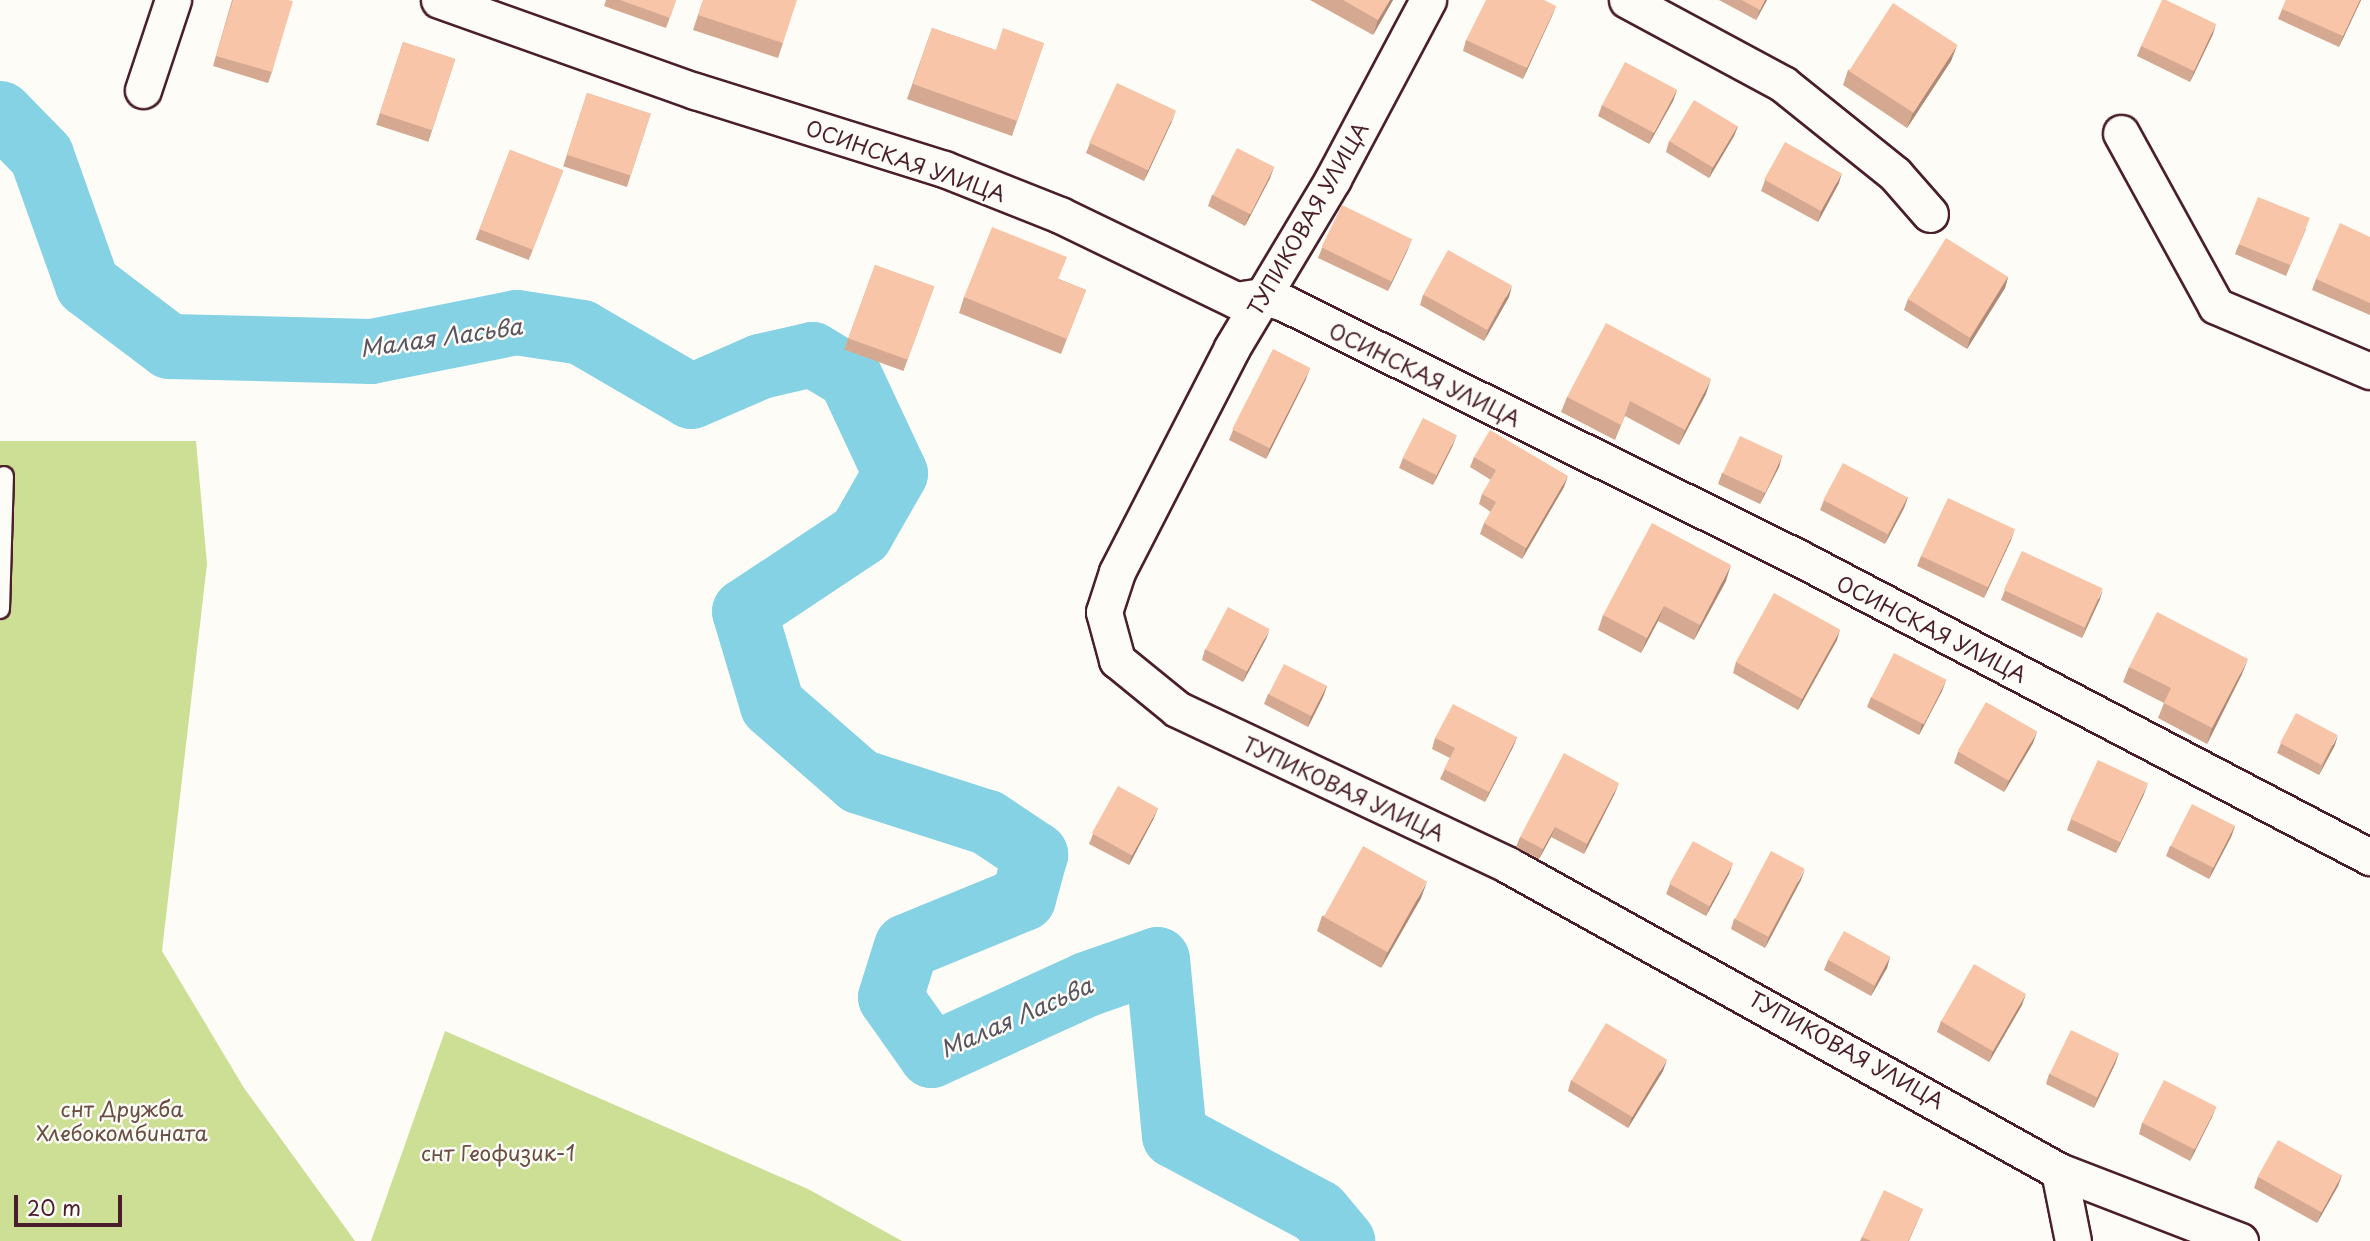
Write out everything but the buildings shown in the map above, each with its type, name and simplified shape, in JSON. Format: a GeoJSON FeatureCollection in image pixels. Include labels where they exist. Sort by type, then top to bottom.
{"type":"FeatureCollection","features":[{"type":"Feature","properties":{"kind":"street"},"geometry":{"type":"LineString","coordinates":[[143,90],[173,0]]}},
{"type":"Feature","properties":{"kind":"street","name":"ОСИНСКАЯ УЛИЦА"},"geometry":{"type":"LineString","coordinates":[[439,0],[695,91],[944,169],[1102,234],[1236,300],[1262,296],[1799,558],[2370,857]]}},
{"type":"Feature","properties":{"kind":"street","name":"ТУПИКОВАЯ УЛИЦА"},"geometry":{"type":"LineString","coordinates":[[1428,0],[1334,179],[1262,296],[1117,572],[1104,612],[1117,660],[1177,709],[1508,865],[2059,1171],[2240,1241]]}},
{"type":"Feature","properties":{"kind":"street"},"geometry":{"type":"LineString","coordinates":[[1627,0],[1734,53],[1816,107],[1930,214]]}},
{"type":"Feature","properties":{"kind":"street"},"geometry":{"type":"LineString","coordinates":[[2121,133],[2216,306],[2370,372]]}},
{"type":"Feature","properties":{"kind":"street"},"geometry":{"type":"LineString","coordinates":[[2059,1171],[2073,1241]]}},
{"type":"Feature","properties":{"kind":"lane"},"geometry":{"type":"LineString","coordinates":[[0,608],[4,476]]}},
{"type":"Feature","properties":{"kind":"green space","name":"снт Дружба Хлебокомбината"},"geometry":{"type":"Polygon","coordinates":[[[0,441],[196,441],[207,564],[162,951],[244,1088],[355,1241],[0,1241],[0,441]]]}},
{"type":"Feature","properties":{"kind":"green space","name":"снт Геофизик-1"},"geometry":{"type":"Polygon","coordinates":[[[445,1031],[808,1189],[902,1241],[371,1241],[445,1031]]]}},
{"type":"Feature","properties":{"kind":"waterway","name":"Малая Ласьва"},"geometry":{"type":"LineString","coordinates":[[0,113],[41,155],[87,284],[169,346],[371,351],[516,322],[581,332],[691,396],[760,366],[812,354],[850,377],[895,473],[860,534],[744,611],[772,705],[859,781],[987,822],[1035,854],[1023,898],[906,946],[890,997],[931,1055],[1086,984],[1157,959],[1174,1135],[1318,1212],[1342,1241]]}}]}
